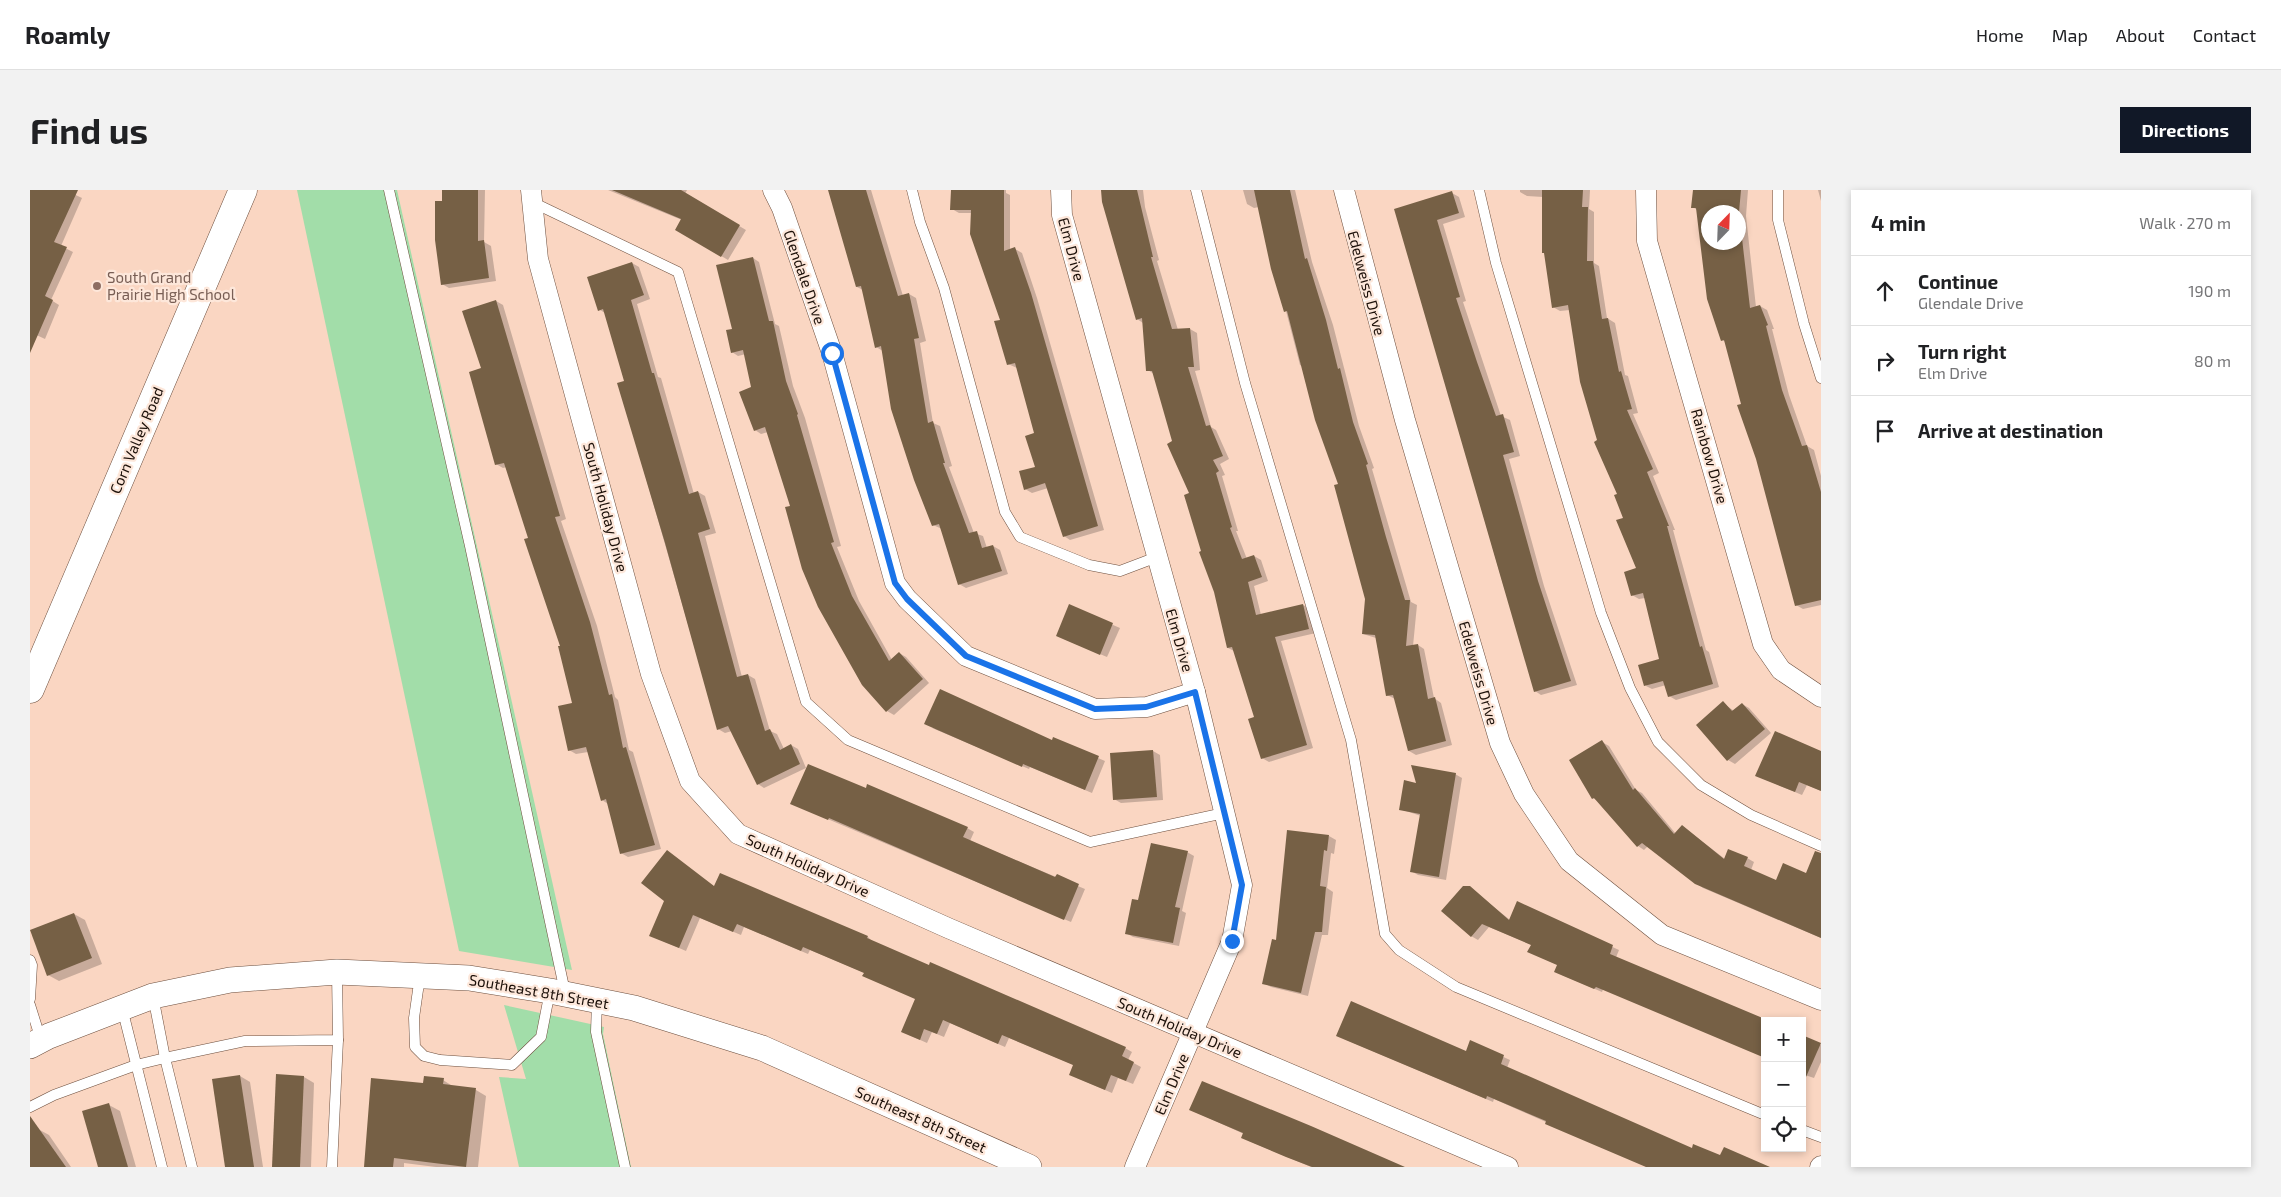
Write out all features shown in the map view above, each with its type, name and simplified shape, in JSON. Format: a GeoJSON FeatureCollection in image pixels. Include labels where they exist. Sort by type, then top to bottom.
{"type":"FeatureCollection","features":[{"type":"Feature","properties":{"kind":"main road","name":"Corn Valley Road"},"geometry":{"type":"LineString","coordinates":[[30,689],[243,190]]}},
{"type":"Feature","properties":{"kind":"street","name":"Glendale Drive"},"geometry":{"type":"LineString","coordinates":[[773,190],[782,208],[832,353],[895,583],[907,599],[966,656],[1095,709],[1146,707],[1195,692]]}},
{"type":"Feature","properties":{"kind":"street","name":"Elm Drive"},"geometry":{"type":"LineString","coordinates":[[1061,190],[1062,215],[1195,692],[1242,885],[1232,941],[1135,1167]]}},
{"type":"Feature","properties":{"kind":"street","name":"Edelweiss Drive"},"geometry":{"type":"LineString","coordinates":[[1344,190],[1405,420],[1500,743],[1524,794],[1569,861],[1662,935],[1821,1000]]}},
{"type":"Feature","properties":{"kind":"street","name":"Rainbow Drive"},"geometry":{"type":"LineString","coordinates":[[1646,190],[1647,241],[1763,644],[1781,670],[1821,696]]}},
{"type":"Feature","properties":{"kind":"street","name":"South Holiday Drive"},"geometry":{"type":"LineString","coordinates":[[532,196],[538,259],[652,674],[690,780],[738,834],[948,928],[1508,1167]]}},
{"type":"Feature","properties":{"kind":"street","name":"Southeast 8th Street"},"geometry":{"type":"LineString","coordinates":[[35,1043],[121,1007],[153,996],[230,980],[336,972],[469,978],[557,992],[634,1008],[762,1048],[1029,1167]]}},
{"type":"Feature","properties":{"kind":"lane"},"geometry":{"type":"LineString","coordinates":[[389,190],[472,555],[557,992],[541,1037],[512,1065],[440,1060],[424,1056],[415,1047],[414,1018],[420,975]]}},
{"type":"Feature","properties":{"kind":"lane"},"geometry":{"type":"LineString","coordinates":[[912,190],[920,222],[944,288],[1005,512],[1020,537],[1090,565],[1120,571],[1157,557]]}},
{"type":"Feature","properties":{"kind":"lane"},"geometry":{"type":"LineString","coordinates":[[1196,190],[1245,383],[1351,740],[1385,934],[1399,950],[1456,987],[1761,1113]]}},
{"type":"Feature","properties":{"kind":"lane"},"geometry":{"type":"LineString","coordinates":[[1479,190],[1496,263],[1600,613],[1630,688],[1658,742],[1701,785],[1750,815],[1821,846]]}},
{"type":"Feature","properties":{"kind":"lane"},"geometry":{"type":"LineString","coordinates":[[1778,190],[1778,220],[1804,324],[1821,378]]}},
{"type":"Feature","properties":{"kind":"lane"},"geometry":{"type":"LineString","coordinates":[[532,196],[678,272],[806,702],[848,740],[1090,842],[1224,813]]}},
{"type":"Feature","properties":{"kind":"lane"},"geometry":{"type":"LineString","coordinates":[[30,960],[32,965],[30,999]]}},
{"type":"Feature","properties":{"kind":"lane"},"geometry":{"type":"LineString","coordinates":[[332,1167],[338,1040],[336,972]]}},
{"type":"Feature","properties":{"kind":"lane"},"geometry":{"type":"LineString","coordinates":[[153,996],[165,1058],[192,1167]]}},
{"type":"Feature","properties":{"kind":"lane"},"geometry":{"type":"LineString","coordinates":[[597,1000],[596,1032],[625,1167]]}},
{"type":"Feature","properties":{"kind":"lane"},"geometry":{"type":"LineString","coordinates":[[30,1005],[35,1043]]}},
{"type":"Feature","properties":{"kind":"lane"},"geometry":{"type":"LineString","coordinates":[[121,1007],[162,1167]]}},
{"type":"Feature","properties":{"kind":"lane"},"geometry":{"type":"LineString","coordinates":[[30,1107],[54,1095],[136,1065],[165,1058],[245,1041],[338,1040]]}},
{"type":"Feature","properties":{"kind":"lane"},"geometry":{"type":"LineString","coordinates":[[1806,1131],[1821,1137]]}},
{"type":"Feature","properties":{"kind":"green space"},"geometry":{"type":"Polygon","coordinates":[[[297,190],[397,190],[572,970],[459,951],[297,190]]]}},
{"type":"Feature","properties":{"kind":"green space"},"geometry":{"type":"Polygon","coordinates":[[[504,1005],[604,1027],[603,1034],[631,1167],[519,1167],[499,1077],[526,1079],[504,1005]]]}},
{"type":"Feature","properties":{"kind":"building"},"geometry":{"type":"Polygon","coordinates":[[[30,190],[78,190],[54,242],[67,247],[45,296],[53,300],[30,353],[30,190]]]}},
{"type":"Feature","properties":{"kind":"building"},"geometry":{"type":"Polygon","coordinates":[[[442,190],[478,190],[478,241],[484,240],[489,278],[441,285],[435,240],[435,201],[442,201],[442,190]]]}},
{"type":"Feature","properties":{"kind":"building"},"geometry":{"type":"Polygon","coordinates":[[[612,190],[681,190],[740,225],[721,257],[675,230],[681,219],[612,190]]]}},
{"type":"Feature","properties":{"kind":"building"},"geometry":{"type":"Polygon","coordinates":[[[828,190],[866,190],[898,296],[909,293],[919,338],[914,339],[928,423],[933,421],[945,463],[943,463],[969,533],[977,531],[982,548],[993,545],[1002,571],[958,585],[939,524],[932,526],[914,480],[891,409],[881,346],[875,348],[861,286],[856,287],[828,190]]]}},
{"type":"Feature","properties":{"kind":"building"},"geometry":{"type":"Polygon","coordinates":[[[951,190],[1004,190],[1004,251],[1015,247],[1031,293],[1098,526],[1063,537],[1045,483],[1024,490],[1019,471],[1035,467],[1025,436],[1034,433],[1015,363],[1007,365],[994,321],[1000,320],[970,234],[971,210],[950,210],[951,190]]]}},
{"type":"Feature","properties":{"kind":"building"},"geometry":{"type":"Polygon","coordinates":[[[1101,190],[1137,190],[1153,257],[1151,257],[1172,329],[1190,328],[1194,367],[1188,367],[1206,426],[1210,425],[1223,456],[1213,460],[1219,471],[1216,473],[1232,527],[1230,528],[1242,559],[1254,555],[1262,577],[1248,582],[1256,615],[1303,604],[1309,629],[1275,637],[1307,745],[1261,759],[1248,719],[1254,717],[1232,647],[1227,648],[1214,592],[1199,552],[1201,551],[1184,495],[1189,493],[1167,444],[1172,441],[1152,371],[1146,371],[1142,318],[1136,320],[1102,202],[1101,190]]]}},
{"type":"Feature","properties":{"kind":"building"},"geometry":{"type":"Polygon","coordinates":[[[1254,190],[1290,190],[1305,259],[1307,258],[1326,320],[1338,369],[1340,368],[1353,422],[1368,464],[1366,465],[1386,537],[1405,600],[1410,600],[1406,646],[1418,644],[1428,699],[1435,697],[1446,741],[1408,751],[1393,695],[1386,696],[1375,635],[1362,634],[1365,599],[1334,485],[1338,484],[1315,420],[1287,311],[1284,312],[1271,269],[1254,190]]]}},
{"type":"Feature","properties":{"kind":"building"},"geometry":{"type":"Polygon","coordinates":[[[1542,190],[1583,190],[1582,207],[1588,207],[1587,261],[1593,261],[1602,319],[1608,318],[1619,372],[1621,371],[1632,409],[1627,410],[1653,469],[1647,472],[1669,526],[1667,526],[1700,647],[1702,646],[1713,684],[1668,697],[1663,681],[1644,686],[1638,665],[1659,659],[1643,593],[1631,596],[1624,572],[1636,568],[1616,520],[1623,518],[1614,495],[1617,494],[1594,442],[1597,440],[1580,382],[1568,305],[1552,308],[1544,253],[1542,253],[1542,190]]]}},
{"type":"Feature","properties":{"kind":"building"},"geometry":{"type":"Polygon","coordinates":[[[1693,190],[1741,190],[1740,205],[1701,205],[1701,249],[1696,208],[1691,208],[1693,190]]]}},
{"type":"Feature","properties":{"kind":"building"},"geometry":{"type":"Polygon","coordinates":[[[1452,191],[1459,213],[1437,220],[1460,297],[1456,298],[1477,362],[1496,416],[1503,414],[1514,452],[1503,455],[1538,581],[1571,681],[1534,692],[1394,209],[1452,191]]]}},
{"type":"Feature","properties":{"kind":"building"},"geometry":{"type":"Polygon","coordinates":[[[1701,250],[1743,250],[1750,308],[1760,305],[1768,325],[1766,326],[1782,390],[1802,446],[1807,445],[1821,492],[1821,600],[1795,606],[1756,459],[1737,405],[1741,404],[1724,340],[1721,341],[1707,299],[1701,250]]]}},
{"type":"Feature","properties":{"kind":"building"},"geometry":{"type":"Polygon","coordinates":[[[753,257],[769,321],[773,321],[786,381],[798,414],[834,542],[831,543],[852,596],[889,661],[899,652],[923,679],[886,712],[862,685],[818,607],[802,569],[785,507],[790,506],[765,427],[754,431],[739,392],[751,387],[743,350],[731,353],[726,330],[732,329],[716,265],[753,257]]]}},
{"type":"Feature","properties":{"kind":"building"},"geometry":{"type":"Polygon","coordinates":[[[632,262],[644,295],[631,300],[689,494],[698,491],[710,529],[698,533],[737,677],[748,674],[765,731],[770,729],[780,750],[791,744],[800,764],[757,785],[728,726],[717,730],[665,543],[617,383],[624,381],[603,309],[598,311],[587,277],[632,262]]]}},
{"type":"Feature","properties":{"kind":"building"},"geometry":{"type":"Polygon","coordinates":[[[496,300],[560,516],[555,517],[590,622],[609,695],[612,694],[623,748],[626,747],[655,845],[620,854],[606,799],[601,801],[586,747],[568,751],[558,706],[572,703],[558,646],[560,646],[524,539],[528,538],[504,463],[495,465],[469,372],[481,368],[462,311],[496,300]]]}},
{"type":"Feature","properties":{"kind":"building"},"geometry":{"type":"Polygon","coordinates":[[[1069,604],[1113,623],[1100,655],[1056,636],[1069,604]]]}},
{"type":"Feature","properties":{"kind":"building"},"geometry":{"type":"Polygon","coordinates":[[[940,689],[1052,740],[1053,737],[1099,756],[1085,790],[1023,764],[1022,767],[924,724],[940,689]]]}},
{"type":"Feature","properties":{"kind":"building"},"geometry":{"type":"Polygon","coordinates":[[[1723,701],[1732,711],[1742,703],[1765,729],[1727,761],[1696,725],[1723,701]]]}},
{"type":"Feature","properties":{"kind":"building"},"geometry":{"type":"Polygon","coordinates":[[[1775,731],[1821,751],[1821,791],[1799,782],[1795,792],[1755,776],[1775,731]]]}},
{"type":"Feature","properties":{"kind":"building"},"geometry":{"type":"Polygon","coordinates":[[[1602,740],[1633,790],[1635,788],[1674,834],[1682,825],[1724,859],[1728,849],[1748,857],[1744,866],[1776,880],[1783,863],[1806,873],[1815,851],[1821,853],[1821,938],[1695,884],[1642,843],[1637,847],[1594,798],[1592,799],[1569,760],[1602,740]]]}},
{"type":"Feature","properties":{"kind":"building"},"geometry":{"type":"Polygon","coordinates":[[[1153,750],[1157,797],[1113,800],[1110,753],[1153,750]]]}},
{"type":"Feature","properties":{"kind":"building"},"geometry":{"type":"Polygon","coordinates":[[[808,764],[866,788],[867,784],[968,827],[963,837],[1055,877],[1057,874],[1079,884],[1064,920],[829,818],[828,820],[790,804],[808,764]]]}},
{"type":"Feature","properties":{"kind":"building"},"geometry":{"type":"Polygon","coordinates":[[[1411,765],[1456,773],[1439,877],[1410,872],[1420,814],[1399,810],[1404,780],[1416,783],[1411,765]]]}},
{"type":"Feature","properties":{"kind":"building"},"geometry":{"type":"Polygon","coordinates":[[[1287,830],[1329,835],[1327,851],[1324,850],[1320,886],[1326,887],[1322,932],[1315,932],[1301,993],[1262,984],[1272,939],[1276,940],[1287,830]]]}},
{"type":"Feature","properties":{"kind":"building"},"geometry":{"type":"Polygon","coordinates":[[[1151,843],[1188,851],[1175,907],[1180,908],[1173,943],[1125,934],[1132,899],[1138,900],[1151,843]]]}},
{"type":"Feature","properties":{"kind":"building"},"geometry":{"type":"Polygon","coordinates":[[[667,850],[714,886],[720,873],[868,936],[867,938],[929,965],[930,962],[1126,1047],[1122,1056],[1134,1062],[1126,1081],[1111,1075],[1105,1090],[1069,1075],[1073,1065],[1002,1035],[998,1044],[943,1020],[937,1034],[924,1029],[920,1040],[901,1032],[915,999],[862,976],[864,973],[803,947],[801,951],[737,924],[733,932],[693,915],[679,948],[649,936],[664,901],[641,883],[667,850]]]}},
{"type":"Feature","properties":{"kind":"building"},"geometry":{"type":"Polygon","coordinates":[[[1463,886],[1470,886],[1509,920],[1517,901],[1613,945],[1610,954],[1761,1017],[1761,1056],[1596,987],[1594,989],[1554,972],[1557,965],[1527,952],[1531,945],[1482,924],[1471,937],[1441,911],[1463,886]]]}},
{"type":"Feature","properties":{"kind":"building"},"geometry":{"type":"Polygon","coordinates":[[[74,913],[92,958],[47,976],[30,930],[74,913]]]}},
{"type":"Feature","properties":{"kind":"building"},"geometry":{"type":"Polygon","coordinates":[[[1351,1001],[1466,1051],[1470,1040],[1504,1055],[1501,1064],[1692,1148],[1693,1144],[1720,1155],[1724,1147],[1770,1167],[1646,1167],[1545,1124],[1546,1121],[1487,1096],[1486,1099],[1336,1036],[1351,1001]]]}},
{"type":"Feature","properties":{"kind":"building"},"geometry":{"type":"Polygon","coordinates":[[[1806,1037],[1821,1043],[1806,1077],[1806,1037]]]}},
{"type":"Feature","properties":{"kind":"building"},"geometry":{"type":"Polygon","coordinates":[[[276,1074],[304,1076],[300,1167],[272,1167],[276,1074]]]}},
{"type":"Feature","properties":{"kind":"building"},"geometry":{"type":"Polygon","coordinates":[[[240,1075],[254,1167],[225,1167],[212,1079],[240,1075]]]}},
{"type":"Feature","properties":{"kind":"building"},"geometry":{"type":"Polygon","coordinates":[[[424,1076],[444,1078],[443,1084],[476,1088],[466,1167],[394,1158],[393,1167],[364,1167],[371,1078],[423,1083],[424,1076]]]}},
{"type":"Feature","properties":{"kind":"building"},"geometry":{"type":"Polygon","coordinates":[[[1202,1081],[1405,1167],[1312,1167],[1241,1138],[1243,1133],[1189,1110],[1202,1081]]]}},
{"type":"Feature","properties":{"kind":"building"},"geometry":{"type":"Polygon","coordinates":[[[109,1103],[128,1167],[98,1167],[82,1111],[109,1103]]]}},
{"type":"Feature","properties":{"kind":"building"},"geometry":{"type":"Polygon","coordinates":[[[30,1116],[66,1167],[30,1167],[30,1116]]]}},
{"type":"Feature","properties":{"kind":"place","name":"South Grand Prairie High School"},"geometry":{"type":"Point","coordinates":[97,286]}},
{"type":"Feature","properties":{"kind":"route"},"geometry":{"type":"LineString","coordinates":[[832,353],[895,583],[907,599],[966,656],[1095,709],[1146,707],[1195,692],[1242,885],[1232,941]]}}]}
